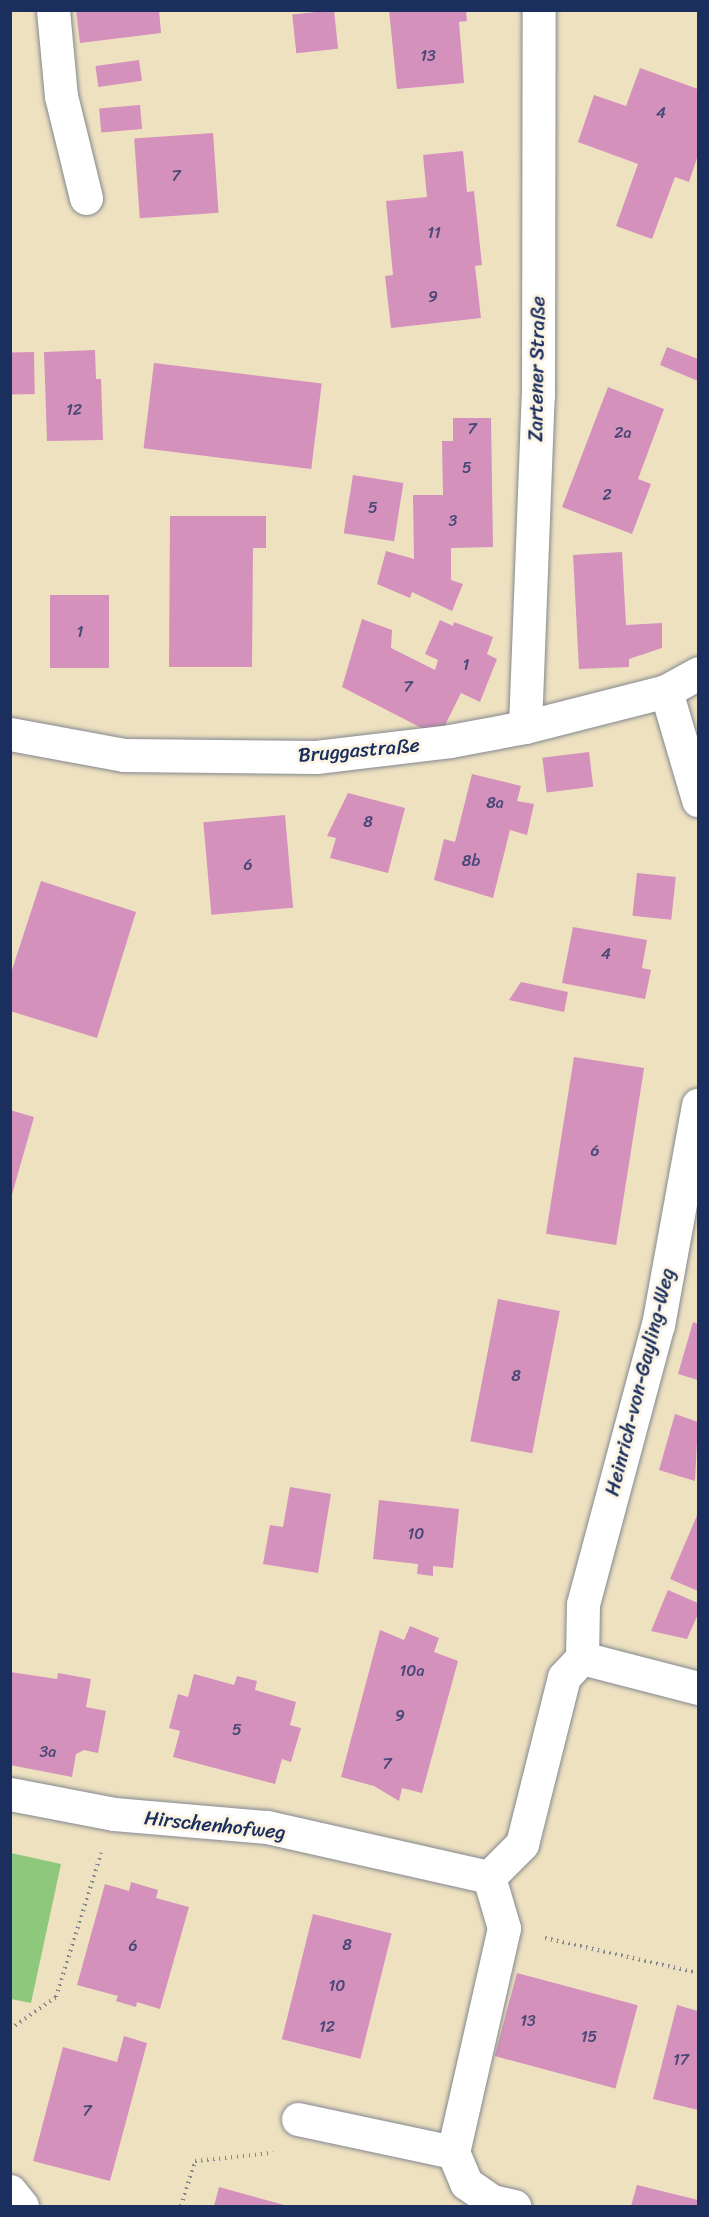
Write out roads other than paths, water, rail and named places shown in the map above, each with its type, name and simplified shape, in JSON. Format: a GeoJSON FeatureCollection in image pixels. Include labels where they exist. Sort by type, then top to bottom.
{"type":"FeatureCollection","features":[{"type":"Feature","properties":{"kind":"street"},"geometry":{"type":"LineString","coordinates":[[53,10],[61,96],[86,198]]}},
{"type":"Feature","properties":{"kind":"street","name":"Zartener Straße"},"geometry":{"type":"LineString","coordinates":[[525,727],[538,396],[539,10]]}},
{"type":"Feature","properties":{"kind":"street","name":"Bruggastraße"},"geometry":{"type":"LineString","coordinates":[[10,734],[123,755],[316,757],[450,741],[525,727],[666,691],[699,673]]}},
{"type":"Feature","properties":{"kind":"street"},"geometry":{"type":"LineString","coordinates":[[666,691],[699,800]]}},
{"type":"Feature","properties":{"kind":"street","name":"Heinrich-von-Gayling-Weg"},"geometry":{"type":"LineString","coordinates":[[582,1658],[583,1604],[658,1325],[699,1105]]}},
{"type":"Feature","properties":{"kind":"street"},"geometry":{"type":"LineString","coordinates":[[499,2205],[466,2183],[453,2152],[504,1928],[489,1877],[522,1844],[564,1677],[582,1658],[699,1688]]}},
{"type":"Feature","properties":{"kind":"street","name":"Hirschenhofweg"},"geometry":{"type":"LineString","coordinates":[[10,1794],[114,1814],[267,1827],[489,1877]]}},
{"type":"Feature","properties":{"kind":"street"},"geometry":{"type":"LineString","coordinates":[[298,2119],[453,2152]]}},
{"type":"Feature","properties":{"kind":"street"},"geometry":{"type":"LineString","coordinates":[[10,2191],[22,2206]]}}]}
